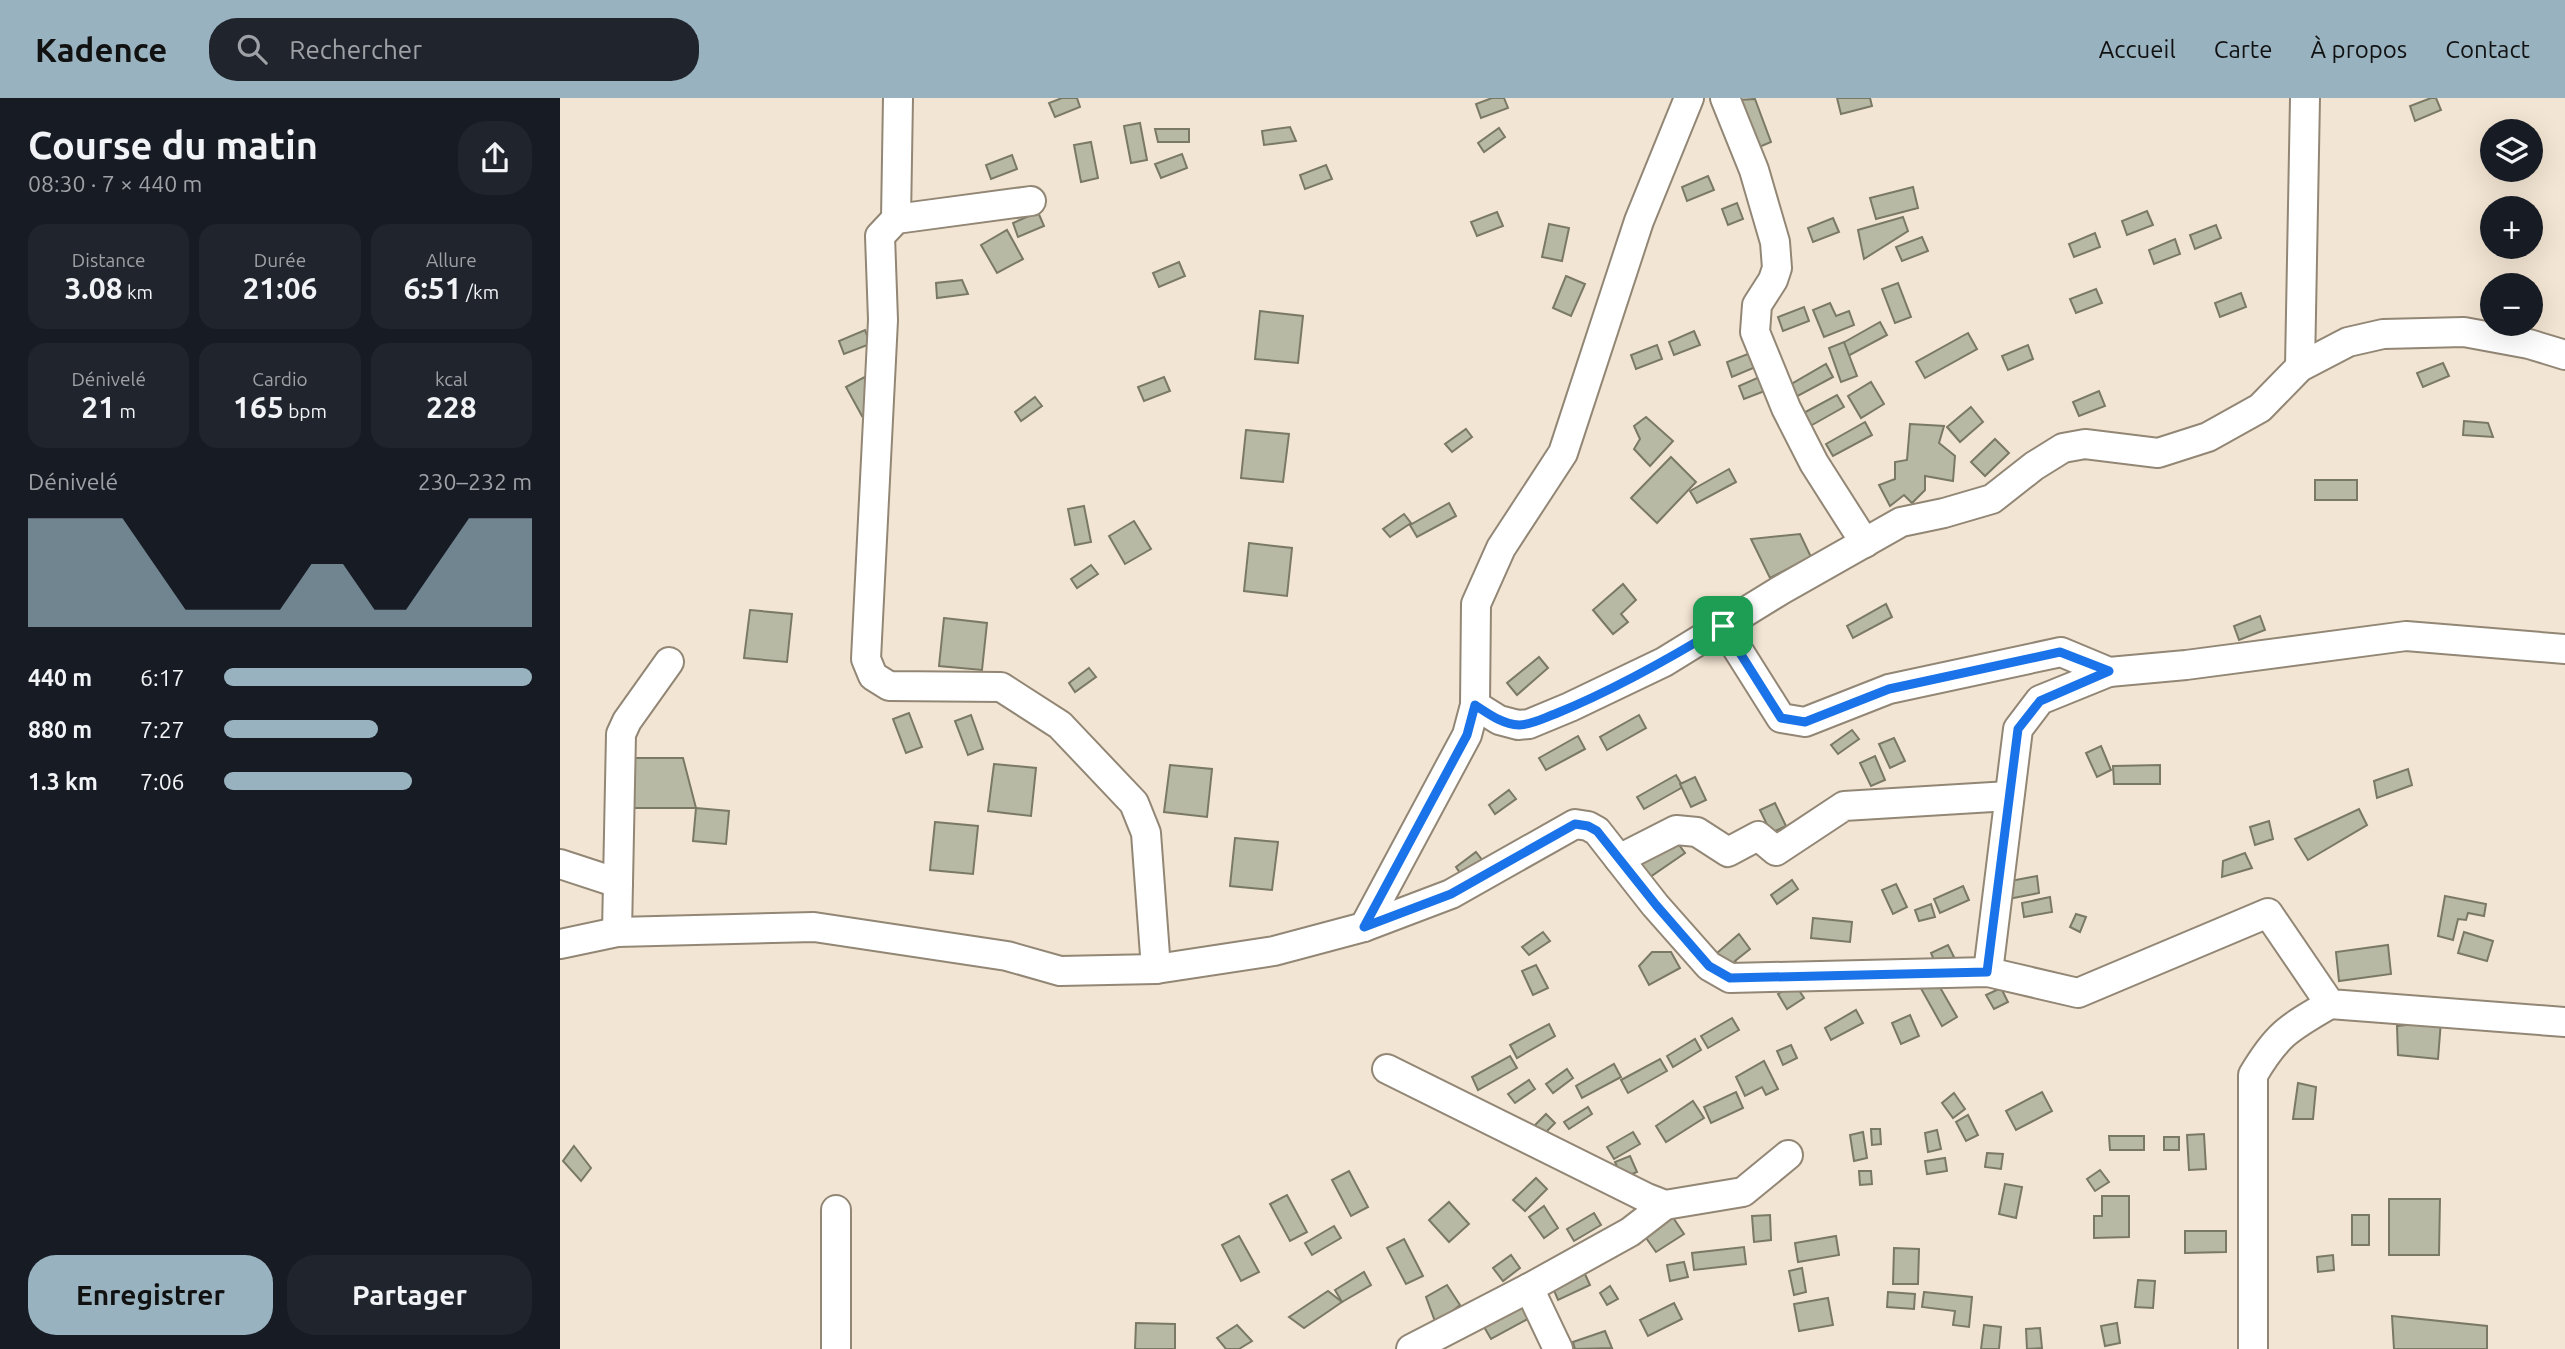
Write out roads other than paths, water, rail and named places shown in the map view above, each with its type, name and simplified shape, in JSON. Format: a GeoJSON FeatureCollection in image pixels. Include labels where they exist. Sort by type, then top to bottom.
{"type":"FeatureCollection","features":[{"type":"Feature","properties":{"kind":"street"},"geometry":{"type":"LineString","coordinates":[[897,219],[898,98]]}},
{"type":"Feature","properties":{"kind":"street"},"geometry":{"type":"LineString","coordinates":[[1364,927],[1467,735],[1475,705],[1476,604],[1501,548],[1563,453],[1639,221],[1689,98]]}},
{"type":"Feature","properties":{"kind":"street"},"geometry":{"type":"LineString","coordinates":[[1725,98],[1754,170],[1775,242],[1777,268],[1757,305],[1755,332],[1786,408],[1814,463],[1865,543]]}},
{"type":"Feature","properties":{"kind":"street"},"geometry":{"type":"LineString","coordinates":[[2300,367],[2305,98]]}},
{"type":"Feature","properties":{"kind":"street"},"geometry":{"type":"LineString","coordinates":[[1031,201],[897,219],[880,236],[883,320],[866,659],[873,676],[889,686],[1001,687],[1060,724],[1125,793],[1134,803],[1146,833],[1156,969]]}},
{"type":"Feature","properties":{"kind":"street"},"geometry":{"type":"LineString","coordinates":[[1475,705],[1499,720],[1518,725],[1529,724],[1570,707],[1664,662],[1781,590],[1901,522],[1992,499],[2021,475],[2063,448],[2085,444],[2158,453],[2208,437],[2260,408],[2300,367],[2348,342],[2383,334],[2464,332],[2529,344],[2565,355]]}},
{"type":"Feature","properties":{"kind":"street"},"geometry":{"type":"LineString","coordinates":[[1723,626],[1781,718],[1805,722],[1889,689],[2060,652],[2109,671]]}},
{"type":"Feature","properties":{"kind":"street"},"geometry":{"type":"LineString","coordinates":[[1987,972],[2018,729],[2040,701],[2109,671],[2186,665],[2406,636],[2565,649]]}},
{"type":"Feature","properties":{"kind":"street"},"geometry":{"type":"LineString","coordinates":[[617,932],[621,734],[627,721],[669,662]]}},
{"type":"Feature","properties":{"kind":"street"},"geometry":{"type":"LineString","coordinates":[[1619,859],[1676,830],[1697,832],[1728,852],[1758,836],[1776,851],[1844,806],[2009,796]]}},
{"type":"Feature","properties":{"kind":"street"},"geometry":{"type":"LineString","coordinates":[[560,944],[617,932],[814,928],[1007,956],[1060,971],[1156,969],[1275,951],[1364,927],[1451,894],[1575,824],[1597,831],[1709,966],[1730,978],[1987,972],[2078,993],[2268,913],[2330,1004]]}},
{"type":"Feature","properties":{"kind":"street"},"geometry":{"type":"LineString","coordinates":[[560,864],[618,883]]}},
{"type":"Feature","properties":{"kind":"street"},"geometry":{"type":"LineString","coordinates":[[2253,1349],[2253,1075],[2269,1048],[2287,1029],[2330,1004],[2565,1022]]}},
{"type":"Feature","properties":{"kind":"street"},"geometry":{"type":"LineString","coordinates":[[1387,1069],[1665,1205]]}},
{"type":"Feature","properties":{"kind":"street"},"geometry":{"type":"LineString","coordinates":[[1411,1349],[1630,1232],[1665,1205],[1743,1192],[1788,1155]]}},
{"type":"Feature","properties":{"kind":"street"},"geometry":{"type":"LineString","coordinates":[[836,1210],[836,1349]]}},
{"type":"Feature","properties":{"kind":"street"},"geometry":{"type":"LineString","coordinates":[[1529,1288],[1558,1349]]}}]}
